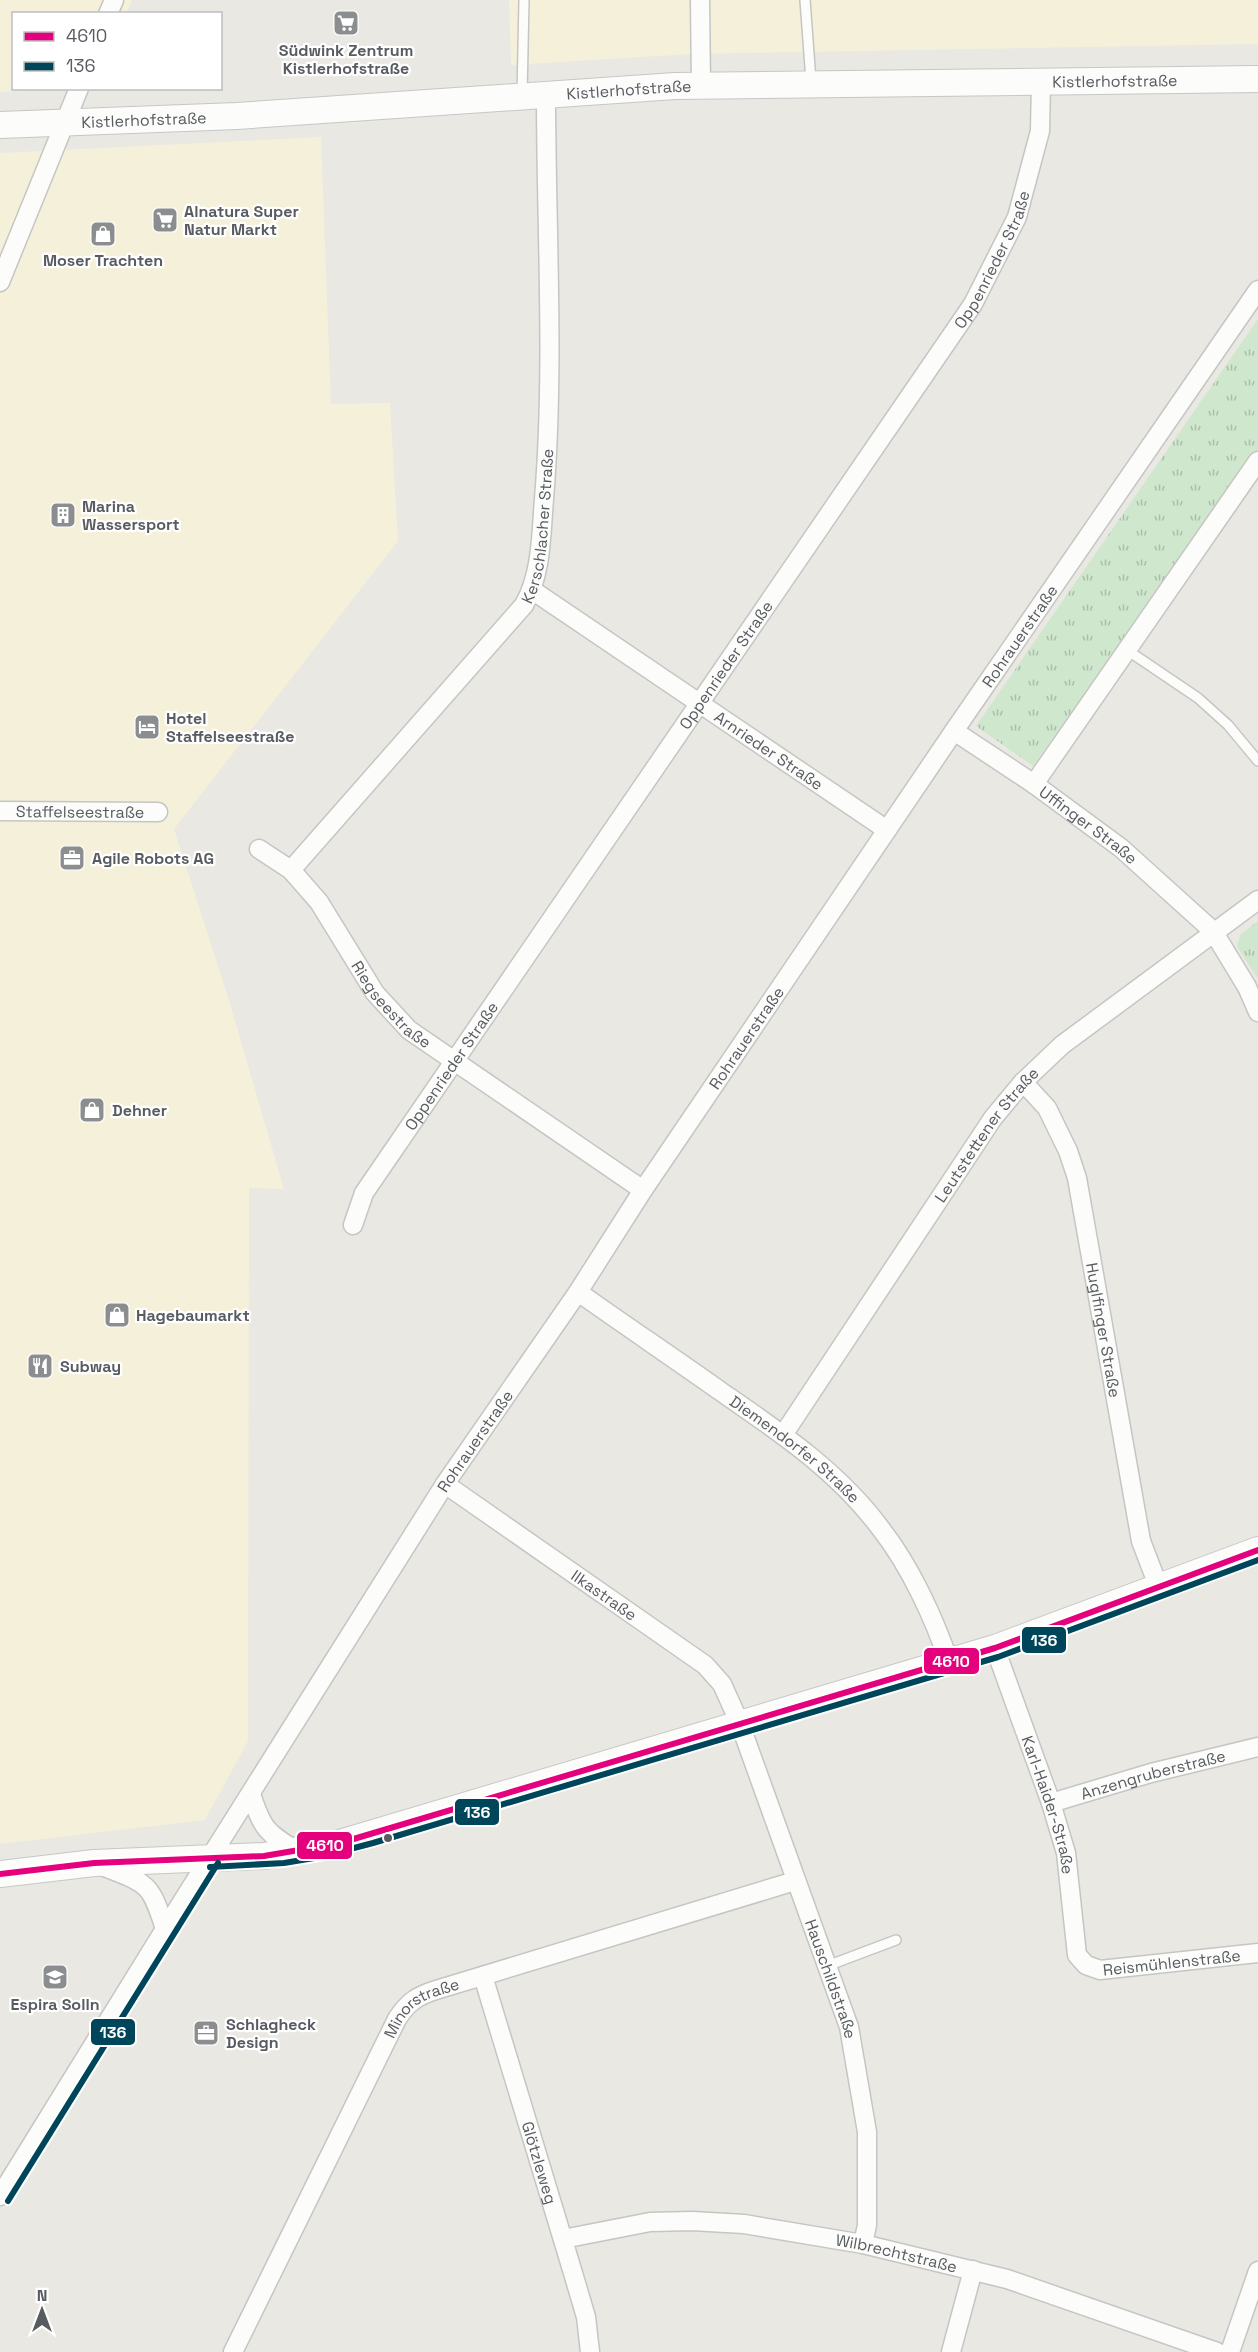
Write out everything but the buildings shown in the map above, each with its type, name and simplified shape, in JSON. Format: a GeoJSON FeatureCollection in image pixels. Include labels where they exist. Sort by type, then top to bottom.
{"type":"FeatureCollection","features":[{"type":"Feature","properties":{"kind":"main road","name":"Kistlerhofstraße"},"geometry":{"type":"LineString","coordinates":[[0,125],[237,116],[534,94],[701,86],[1258,79]]}},
{"type":"Feature","properties":{"kind":"main road"},"geometry":{"type":"LineString","coordinates":[[0,1874],[94,1863],[264,1856],[340,1844],[995,1648],[1258,1550]]}},
{"type":"Feature","properties":{"kind":"street"},"geometry":{"type":"LineString","coordinates":[[700,0],[701,86]]}},
{"type":"Feature","properties":{"kind":"street","name":"Oppenrieder Straße"},"geometry":{"type":"LineString","coordinates":[[352,1225],[364,1193],[973,304],[1017,217],[1040,131],[1041,81]]}},
{"type":"Feature","properties":{"kind":"street"},"geometry":{"type":"LineString","coordinates":[[0,282],[78,90]]}},
{"type":"Feature","properties":{"kind":"street","name":"Kerschlacher Straße"},"geometry":{"type":"LineString","coordinates":[[291,870],[524,604],[532,590],[538,567],[548,447],[550,336],[534,94]]}},
{"type":"Feature","properties":{"kind":"street","name":"Rohrauerstraße"},"geometry":{"type":"LineString","coordinates":[[0,2196],[445,1484],[578,1292],[643,1190],[954,731],[1258,290]]}},
{"type":"Feature","properties":{"kind":"street"},"geometry":{"type":"LineString","coordinates":[[1034,784],[1258,461]]}},
{"type":"Feature","properties":{"kind":"street","name":"Arnrieder Straße"},"geometry":{"type":"LineString","coordinates":[[532,590],[887,830]]}},
{"type":"Feature","properties":{"kind":"street","name":"Uffinger Straße"},"geometry":{"type":"LineString","coordinates":[[954,731],[1034,784],[1121,848],[1213,931],[1258,1012]]}},
{"type":"Feature","properties":{"kind":"street","name":"Staffelseestraße"},"geometry":{"type":"LineString","coordinates":[[0,811],[158,812]]}},
{"type":"Feature","properties":{"kind":"street","name":"Riegseestraße"},"geometry":{"type":"LineString","coordinates":[[258,849],[291,870],[319,902],[375,993],[409,1030],[643,1190]]}},
{"type":"Feature","properties":{"kind":"street","name":"Leutstettener Straße"},"geometry":{"type":"LineString","coordinates":[[783,1435],[993,1118],[1023,1082],[1062,1045],[1213,931],[1258,900]]}},
{"type":"Feature","properties":{"kind":"street","name":"Huglfinger Straße"},"geometry":{"type":"LineString","coordinates":[[1023,1082],[1047,1108],[1068,1151],[1077,1179],[1141,1541],[1159,1588]]}},
{"type":"Feature","properties":{"kind":"street","name":"Diemendorfer Straße"},"geometry":{"type":"LineString","coordinates":[[578,1292],[783,1435],[823,1466],[881,1528],[905,1564],[949,1662]]}},
{"type":"Feature","properties":{"kind":"street","name":"Ilkastraße"},"geometry":{"type":"LineString","coordinates":[[445,1484],[705,1665],[722,1684],[740,1724]]}},
{"type":"Feature","properties":{"kind":"street","name":"Karl-Haider-Straße"},"geometry":{"type":"LineString","coordinates":[[995,1648],[1051,1803],[1066,1852],[1077,1954],[1086,1965]]}},
{"type":"Feature","properties":{"kind":"street","name":"Hauschildstraße"},"geometry":{"type":"LineString","coordinates":[[740,1724],[849,2027],[867,2132],[867,2225],[863,2244]]}},
{"type":"Feature","properties":{"kind":"street","name":"Anzengruberstraße"},"geometry":{"type":"LineString","coordinates":[[1051,1803],[1151,1773],[1258,1748]]}},
{"type":"Feature","properties":{"kind":"street"},"geometry":{"type":"LineString","coordinates":[[251,1794],[263,1826],[298,1852]]}},
{"type":"Feature","properties":{"kind":"street"},"geometry":{"type":"LineString","coordinates":[[94,1863],[126,1876],[150,1890],[165,1929]]}},
{"type":"Feature","properties":{"kind":"street","name":"Minorstraße"},"geometry":{"type":"LineString","coordinates":[[233,2352],[397,2019],[408,2004],[418,1996],[795,1881]]}},
{"type":"Feature","properties":{"kind":"street","name":"Reismühlenstraße"},"geometry":{"type":"LineString","coordinates":[[1086,1965],[1100,1970],[1258,1953]]}},
{"type":"Feature","properties":{"kind":"street","name":"Glötzleweg"},"geometry":{"type":"LineString","coordinates":[[483,1976],[586,2317],[590,2352]]}},
{"type":"Feature","properties":{"kind":"street","name":"Wilbrechtstraße"},"geometry":{"type":"LineString","coordinates":[[563,2239],[650,2222],[692,2221],[744,2224],[863,2244],[1007,2279],[1217,2352]]}},
{"type":"Feature","properties":{"kind":"street"},"geometry":{"type":"LineString","coordinates":[[951,2352],[973,2270]]}},
{"type":"Feature","properties":{"kind":"street"},"geometry":{"type":"LineString","coordinates":[[1230,2352],[1258,2271]]}},
{"type":"Feature","properties":{"kind":"lane"},"geometry":{"type":"LineString","coordinates":[[524,0],[534,94]]}},
{"type":"Feature","properties":{"kind":"lane"},"geometry":{"type":"LineString","coordinates":[[805,0],[811,84]]}},
{"type":"Feature","properties":{"kind":"lane"},"geometry":{"type":"LineString","coordinates":[[1127,650],[1198,698],[1228,725],[1258,761]]}},
{"type":"Feature","properties":{"kind":"lane"},"geometry":{"type":"LineString","coordinates":[[826,1966],[896,1941]]}},
{"type":"Feature","properties":{"kind":"shaded area"},"geometry":{"type":"Polygon","coordinates":[[[0,0],[132,0],[127,12],[12,12],[12,90],[65,90],[0,92],[0,0]]]}},
{"type":"Feature","properties":{"kind":"shaded area"},"geometry":{"type":"Polygon","coordinates":[[[509,0],[1258,0],[1258,44],[692,54],[511,65],[509,0]]]}},
{"type":"Feature","properties":{"kind":"shaded area"},"geometry":{"type":"Polygon","coordinates":[[[321,137],[331,404],[390,403],[398,541],[174,829],[228,997],[284,1189],[249,1188],[248,1741],[205,1820],[0,1844],[0,153],[321,137]]]}},
{"type":"Feature","properties":{"kind":"green space"},"geometry":{"type":"Polygon","coordinates":[[[1258,319],[1258,450],[1033,766],[976,726],[1258,319]]]}},
{"type":"Feature","properties":{"kind":"green space"},"geometry":{"type":"Polygon","coordinates":[[[1258,921],[1258,979],[1237,946],[1241,934],[1258,921]]]}},
{"type":"Feature","properties":{"kind":"transit line","name":"4610"},"geometry":{"type":"LineString","coordinates":[[0,1874],[94,1863],[264,1856],[340,1843],[995,1648],[1258,1550]]}},
{"type":"Feature","properties":{"kind":"transit line","name":"136"},"geometry":{"type":"LineString","coordinates":[[210,1867],[284,1863],[320,1857],[373,1843],[998,1657],[1258,1560]]}},
{"type":"Feature","properties":{"kind":"transit line","name":"136"},"geometry":{"type":"LineString","coordinates":[[8,2201],[218,1863]]}},
{"type":"Feature","properties":{"kind":"place","name":"Südwink Zentrum Kistlerhofstraße"},"geometry":{"type":"Point","coordinates":[346,23]}},
{"type":"Feature","properties":{"kind":"place","name":"Alnatura Super Natur Markt"},"geometry":{"type":"Point","coordinates":[165,220]}},
{"type":"Feature","properties":{"kind":"place","name":"Moser Trachten"},"geometry":{"type":"Point","coordinates":[103,234]}},
{"type":"Feature","properties":{"kind":"place","name":"Marina Wassersport"},"geometry":{"type":"Point","coordinates":[63,515]}},
{"type":"Feature","properties":{"kind":"place","name":"Hotel Staffelseestraße"},"geometry":{"type":"Point","coordinates":[147,727]}},
{"type":"Feature","properties":{"kind":"place","name":"Agile Robots AG"},"geometry":{"type":"Point","coordinates":[72,858]}},
{"type":"Feature","properties":{"kind":"place","name":"Dehner"},"geometry":{"type":"Point","coordinates":[92,1110]}},
{"type":"Feature","properties":{"kind":"place","name":"Hagebaumarkt"},"geometry":{"type":"Point","coordinates":[117,1315]}},
{"type":"Feature","properties":{"kind":"place","name":"Subway"},"geometry":{"type":"Point","coordinates":[40,1366]}},
{"type":"Feature","properties":{"kind":"place","name":"Espira Solln"},"geometry":{"type":"Point","coordinates":[55,1977]}},
{"type":"Feature","properties":{"kind":"place","name":"Schlagheck Design"},"geometry":{"type":"Point","coordinates":[206,2033]}}]}
